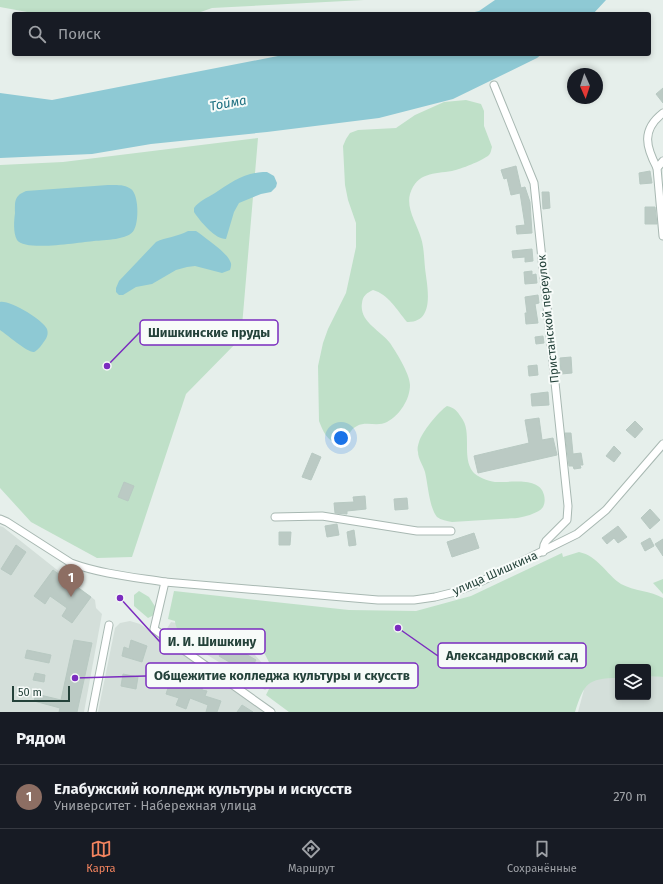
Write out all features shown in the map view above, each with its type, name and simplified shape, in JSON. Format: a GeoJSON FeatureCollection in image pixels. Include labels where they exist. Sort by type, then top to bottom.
{"type":"FeatureCollection","features":[{"type":"Feature","properties":{"kind":"street","name":"Пристанской переулок"},"geometry":{"type":"LineString","coordinates":[[494,85],[534,183],[568,506],[567,520],[546,541],[543,552]]}},
{"type":"Feature","properties":{"kind":"street"},"geometry":{"type":"LineString","coordinates":[[663,113],[650,127],[647,140],[649,153],[657,168],[663,236]]}},
{"type":"Feature","properties":{"kind":"street"},"geometry":{"type":"LineString","coordinates":[[657,168],[663,161]]}},
{"type":"Feature","properties":{"kind":"street","name":"улица Шишкина"},"geometry":{"type":"LineString","coordinates":[[0,519],[71,563],[106,573],[165,582],[378,600],[414,600],[456,592],[543,552],[577,534],[606,510],[663,444]]}},
{"type":"Feature","properties":{"kind":"street"},"geometry":{"type":"LineString","coordinates":[[274,517],[322,516],[417,531],[451,531]]}},
{"type":"Feature","properties":{"kind":"street"},"geometry":{"type":"LineString","coordinates":[[165,582],[154,629],[271,712]]}},
{"type":"Feature","properties":{"kind":"street"},"geometry":{"type":"LineString","coordinates":[[92,712],[109,625]]}},
{"type":"Feature","properties":{"kind":"shaded area"},"geometry":{"type":"Polygon","coordinates":[[[0,526],[95,600],[96,608],[102,614],[84,712],[0,712],[0,526]]]}},
{"type":"Feature","properties":{"kind":"shaded area"},"geometry":{"type":"Polygon","coordinates":[[[130,621],[140,624],[265,712],[98,712],[115,628],[120,623],[130,621]]]}},
{"type":"Feature","properties":{"kind":"shaded area"},"geometry":{"type":"Polygon","coordinates":[[[171,622],[240,635],[242,641],[255,646],[255,655],[268,670],[277,677],[270,687],[265,690],[166,630],[171,622]]]}},
{"type":"Feature","properties":{"kind":"shaded area"},"geometry":{"type":"Polygon","coordinates":[[[589,671],[615,673],[615,700],[651,700],[651,675],[663,677],[663,712],[578,712],[589,671]]]}},
{"type":"Feature","properties":{"kind":"green space"},"geometry":{"type":"Polygon","coordinates":[[[0,0],[364,0],[212,8],[201,12],[27,12],[0,7],[0,0]]]}},
{"type":"Feature","properties":{"kind":"green space"},"geometry":{"type":"Polygon","coordinates":[[[466,100],[481,104],[484,111],[484,126],[492,147],[490,154],[482,160],[452,171],[427,175],[417,182],[410,194],[409,205],[421,238],[423,249],[428,293],[426,310],[422,317],[416,321],[407,322],[388,299],[373,290],[363,298],[362,303],[362,310],[367,321],[390,343],[405,369],[410,385],[408,396],[400,411],[392,419],[380,424],[364,424],[357,426],[345,440],[338,444],[334,443],[326,435],[319,421],[318,366],[328,329],[346,293],[356,247],[356,223],[348,200],[345,185],[343,146],[350,133],[358,130],[396,128],[415,115],[444,102],[466,100]]]}},
{"type":"Feature","properties":{"kind":"green space"},"geometry":{"type":"Polygon","coordinates":[[[258,138],[241,338],[186,394],[132,557],[97,558],[31,522],[0,488],[0,165],[63,162],[258,138]]]}},
{"type":"Feature","properties":{"kind":"green space"},"geometry":{"type":"Polygon","coordinates":[[[447,406],[456,410],[464,423],[467,437],[468,459],[473,472],[486,480],[495,482],[523,482],[536,485],[541,489],[544,496],[545,501],[541,509],[530,515],[519,518],[452,522],[442,520],[437,517],[430,502],[425,472],[419,457],[418,448],[421,438],[431,422],[447,406]]]}},
{"type":"Feature","properties":{"kind":"green space"},"geometry":{"type":"Polygon","coordinates":[[[579,552],[586,554],[597,561],[621,584],[663,598],[663,677],[651,676],[651,664],[615,664],[615,678],[599,679],[588,684],[581,695],[575,712],[289,712],[266,695],[277,677],[262,650],[251,636],[222,631],[206,640],[201,641],[190,639],[178,630],[175,621],[168,619],[174,591],[349,610],[416,611],[471,596],[562,553],[563,557],[579,552]]]}},
{"type":"Feature","properties":{"kind":"green space"},"geometry":{"type":"Polygon","coordinates":[[[663,579],[663,594],[653,583],[663,579]]]}},
{"type":"Feature","properties":{"kind":"green space"},"geometry":{"type":"Polygon","coordinates":[[[139,591],[149,597],[156,608],[154,615],[148,618],[134,606],[134,595],[139,591]]]}},
{"type":"Feature","properties":{"kind":"water"},"geometry":{"type":"Polygon","coordinates":[[[495,0],[606,0],[595,12],[475,12],[479,11],[495,0]]]}},
{"type":"Feature","properties":{"kind":"water","name":"Тойма"},"geometry":{"type":"Polygon","coordinates":[[[278,56],[540,56],[453,99],[379,118],[267,132],[151,144],[92,154],[0,158],[0,93],[52,100],[278,56]]]}},
{"type":"Feature","properties":{"kind":"water"},"geometry":{"type":"Polygon","coordinates":[[[267,172],[274,176],[277,183],[276,187],[271,192],[261,194],[239,203],[234,212],[226,239],[213,234],[194,212],[194,208],[198,203],[232,182],[250,174],[267,172]]]}},
{"type":"Feature","properties":{"kind":"water"},"geometry":{"type":"Polygon","coordinates":[[[108,185],[126,186],[134,192],[136,197],[136,226],[127,236],[116,239],[41,246],[22,244],[17,240],[14,226],[15,202],[17,197],[22,193],[26,191],[108,185]]]}},
{"type":"Feature","properties":{"kind":"water"},"geometry":{"type":"Polygon","coordinates":[[[188,231],[196,231],[221,250],[231,262],[230,270],[222,273],[195,266],[187,267],[176,270],[152,284],[136,287],[123,295],[119,295],[116,292],[119,281],[156,242],[188,231]]]}},
{"type":"Feature","properties":{"kind":"water"},"geometry":{"type":"Polygon","coordinates":[[[0,302],[5,302],[18,307],[33,316],[47,329],[47,337],[36,351],[31,352],[27,350],[0,330],[0,302]]]}},
{"type":"Feature","properties":{"kind":"building"},"geometry":{"type":"Polygon","coordinates":[[[663,88],[663,103],[656,94],[663,88]]]}},
{"type":"Feature","properties":{"kind":"building"},"geometry":{"type":"Polygon","coordinates":[[[516,166],[521,188],[525,187],[530,202],[532,233],[517,234],[516,226],[525,225],[520,193],[511,195],[507,178],[504,179],[501,170],[516,166]]]}},
{"type":"Feature","properties":{"kind":"building"},"geometry":{"type":"Polygon","coordinates":[[[650,171],[652,183],[640,184],[639,173],[650,171]]]}},
{"type":"Feature","properties":{"kind":"building"},"geometry":{"type":"Polygon","coordinates":[[[542,192],[549,192],[550,208],[543,209],[542,192]]]}},
{"type":"Feature","properties":{"kind":"building"},"geometry":{"type":"Polygon","coordinates":[[[645,207],[655,207],[657,224],[645,224],[645,207]]]}},
{"type":"Feature","properties":{"kind":"building"},"geometry":{"type":"Polygon","coordinates":[[[532,249],[533,261],[525,262],[525,257],[513,258],[512,251],[532,249]]]}},
{"type":"Feature","properties":{"kind":"building"},"geometry":{"type":"Polygon","coordinates":[[[532,271],[532,275],[536,274],[537,283],[525,284],[524,272],[532,271]]]}},
{"type":"Feature","properties":{"kind":"building"},"geometry":{"type":"Polygon","coordinates":[[[538,295],[539,303],[535,304],[538,323],[526,324],[525,313],[527,313],[525,297],[538,295]]]}},
{"type":"Feature","properties":{"kind":"building"},"geometry":{"type":"Polygon","coordinates":[[[543,336],[544,343],[536,344],[535,337],[543,336]]]}},
{"type":"Feature","properties":{"kind":"building"},"geometry":{"type":"Polygon","coordinates":[[[571,357],[572,373],[561,374],[560,358],[571,357]]]}},
{"type":"Feature","properties":{"kind":"building"},"geometry":{"type":"Polygon","coordinates":[[[537,365],[538,375],[529,376],[528,366],[537,365]]]}},
{"type":"Feature","properties":{"kind":"building"},"geometry":{"type":"Polygon","coordinates":[[[548,392],[549,405],[532,406],[531,394],[548,392]]]}},
{"type":"Feature","properties":{"kind":"building"},"geometry":{"type":"Polygon","coordinates":[[[539,418],[542,440],[553,438],[557,455],[478,473],[474,456],[529,443],[525,420],[539,418]]]}},
{"type":"Feature","properties":{"kind":"building"},"geometry":{"type":"Polygon","coordinates":[[[635,421],[643,429],[635,438],[626,430],[635,421]]]}},
{"type":"Feature","properties":{"kind":"building"},"geometry":{"type":"Polygon","coordinates":[[[565,433],[571,433],[573,454],[581,453],[583,465],[580,465],[581,468],[574,469],[573,466],[569,466],[565,433]]]}},
{"type":"Feature","properties":{"kind":"building"},"geometry":{"type":"Polygon","coordinates":[[[614,446],[621,453],[614,462],[606,456],[614,446]]]}},
{"type":"Feature","properties":{"kind":"building"},"geometry":{"type":"Polygon","coordinates":[[[312,453],[321,457],[311,480],[302,477],[312,453]]]}},
{"type":"Feature","properties":{"kind":"building"},"geometry":{"type":"Polygon","coordinates":[[[124,482],[134,486],[128,501],[118,497],[124,482]]]}},
{"type":"Feature","properties":{"kind":"building"},"geometry":{"type":"Polygon","coordinates":[[[365,496],[366,509],[347,511],[347,514],[335,513],[334,503],[354,502],[353,497],[365,496]]]}},
{"type":"Feature","properties":{"kind":"building"},"geometry":{"type":"Polygon","coordinates":[[[407,498],[408,509],[395,510],[394,499],[407,498]]]}},
{"type":"Feature","properties":{"kind":"building"},"geometry":{"type":"Polygon","coordinates":[[[650,509],[660,520],[650,529],[641,518],[650,509]]]}},
{"type":"Feature","properties":{"kind":"building"},"geometry":{"type":"Polygon","coordinates":[[[337,524],[339,535],[327,537],[325,526],[337,524]]]}},
{"type":"Feature","properties":{"kind":"building"},"geometry":{"type":"Polygon","coordinates":[[[618,526],[627,537],[618,543],[614,538],[607,544],[602,538],[618,526]]]}},
{"type":"Feature","properties":{"kind":"building"},"geometry":{"type":"Polygon","coordinates":[[[354,530],[356,545],[349,546],[347,532],[354,530]]]}},
{"type":"Feature","properties":{"kind":"building"},"geometry":{"type":"Polygon","coordinates":[[[279,532],[291,532],[290,545],[279,545],[279,532]]]}},
{"type":"Feature","properties":{"kind":"building"},"geometry":{"type":"Polygon","coordinates":[[[474,533],[479,548],[452,557],[447,542],[474,533]]]}},
{"type":"Feature","properties":{"kind":"building"},"geometry":{"type":"Polygon","coordinates":[[[650,538],[654,546],[645,551],[641,543],[650,538]]]}},
{"type":"Feature","properties":{"kind":"building"},"geometry":{"type":"Polygon","coordinates":[[[663,539],[663,556],[655,544],[663,539]]]}},
{"type":"Feature","properties":{"kind":"building"},"geometry":{"type":"Polygon","coordinates":[[[16,545],[26,552],[11,575],[1,569],[16,545]]]}},
{"type":"Feature","properties":{"kind":"building"},"geometry":{"type":"Polygon","coordinates":[[[53,570],[91,597],[72,623],[62,616],[67,608],[50,596],[45,604],[34,596],[53,570]]]}},
{"type":"Feature","properties":{"kind":"building"},"geometry":{"type":"Polygon","coordinates":[[[74,640],[92,643],[77,712],[59,712],[60,708],[34,701],[36,694],[61,700],[74,640]]]}},
{"type":"Feature","properties":{"kind":"building"},"geometry":{"type":"Polygon","coordinates":[[[131,640],[147,646],[142,662],[122,656],[124,647],[129,649],[131,640]]]}},
{"type":"Feature","properties":{"kind":"building"},"geometry":{"type":"Polygon","coordinates":[[[227,643],[256,660],[248,673],[219,656],[227,643]]]}},
{"type":"Feature","properties":{"kind":"building"},"geometry":{"type":"Polygon","coordinates":[[[27,650],[51,655],[49,663],[25,658],[27,650]]]}},
{"type":"Feature","properties":{"kind":"building"},"geometry":{"type":"Polygon","coordinates":[[[35,673],[45,675],[44,682],[33,680],[35,673]]]}},
{"type":"Feature","properties":{"kind":"building"},"geometry":{"type":"Polygon","coordinates":[[[123,674],[138,677],[136,689],[121,686],[123,674]]]}},
{"type":"Feature","properties":{"kind":"building"},"geometry":{"type":"Polygon","coordinates":[[[187,677],[204,683],[202,690],[207,691],[205,696],[221,701],[217,712],[206,712],[208,705],[190,698],[186,709],[176,705],[179,698],[166,694],[171,679],[184,684],[187,677]]]}},
{"type":"Feature","properties":{"kind":"building"},"geometry":{"type":"Polygon","coordinates":[[[242,705],[253,712],[237,712],[242,705]]]}},
{"type":"Feature","properties":{"kind":"place","name":"Шишкинские пруды"},"geometry":{"type":"Point","coordinates":[107,366]}},
{"type":"Feature","properties":{"kind":"place","name":"Елабужский колледж культуры и искусств"},"geometry":{"type":"Point","coordinates":[71,597]}},
{"type":"Feature","properties":{"kind":"place","name":"И. И. Шишкину"},"geometry":{"type":"Point","coordinates":[120,598]}},
{"type":"Feature","properties":{"kind":"place","name":"Александровский сад"},"geometry":{"type":"Point","coordinates":[398,628]}},
{"type":"Feature","properties":{"kind":"place","name":"Общежитие колледжа культуры и скусств"},"geometry":{"type":"Point","coordinates":[75,678]}}]}
